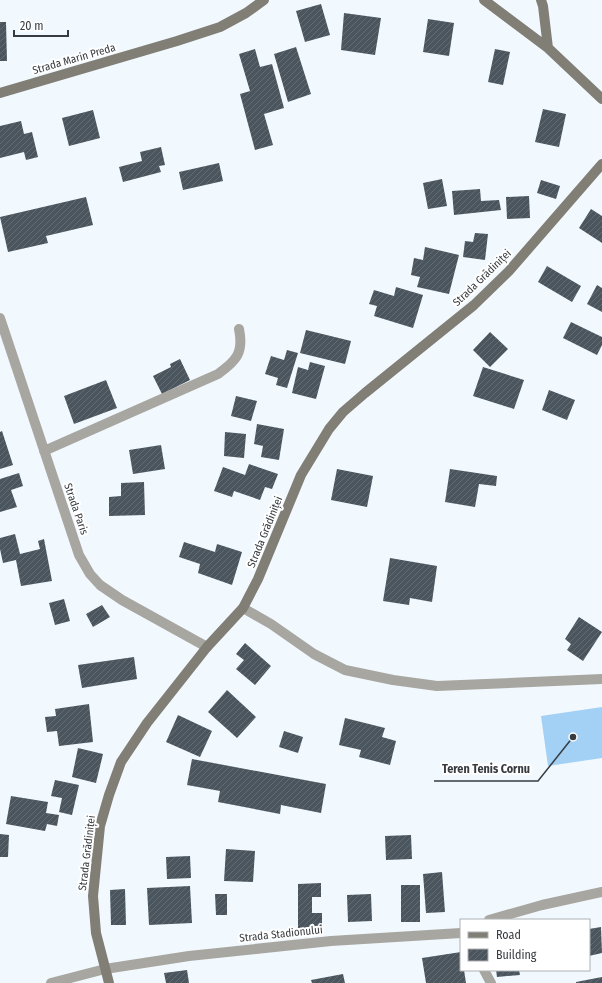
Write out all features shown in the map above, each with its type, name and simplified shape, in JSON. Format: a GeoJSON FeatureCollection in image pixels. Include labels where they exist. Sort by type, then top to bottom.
{"type":"FeatureCollection","features":[{"type":"Feature","properties":{"kind":"street","name":"Strada Marin Preda"},"geometry":{"type":"LineString","coordinates":[[0,92],[177,41],[220,27],[246,13],[264,0]]}},
{"type":"Feature","properties":{"kind":"street"},"geometry":{"type":"LineString","coordinates":[[484,0],[548,48],[602,99]]}},
{"type":"Feature","properties":{"kind":"street"},"geometry":{"type":"LineString","coordinates":[[541,0],[548,48]]}},
{"type":"Feature","properties":{"kind":"street","name":"Strada Grădiniței"},"geometry":{"type":"LineString","coordinates":[[109,983],[96,933],[93,896],[100,826],[121,762],[147,723],[207,647],[243,608],[258,579],[301,475],[329,429],[343,412],[474,305],[499,281],[514,266],[602,164]]}},
{"type":"Feature","properties":{"kind":"street","name":"Strada Paris"},"geometry":{"type":"LineString","coordinates":[[0,318],[79,555],[90,574],[100,585],[122,600],[207,647]]}},
{"type":"Feature","properties":{"kind":"street"},"geometry":{"type":"LineString","coordinates":[[44,451],[218,374],[232,364],[239,353],[242,341],[239,329]]}},
{"type":"Feature","properties":{"kind":"street"},"geometry":{"type":"LineString","coordinates":[[243,608],[271,624],[314,654],[346,670],[393,680],[437,686],[602,679]]}},
{"type":"Feature","properties":{"kind":"street"},"geometry":{"type":"LineString","coordinates":[[493,919],[542,905],[602,892]]}},
{"type":"Feature","properties":{"kind":"street","name":"Strada Stadionului"},"geometry":{"type":"LineString","coordinates":[[51,983],[105,969],[188,956],[331,941],[460,933]]}},
{"type":"Feature","properties":{"kind":"street"},"geometry":{"type":"LineString","coordinates":[[485,971],[491,983]]}},
{"type":"Feature","properties":{"kind":"shaded area"},"geometry":{"type":"Polygon","coordinates":[[[602,707],[602,758],[548,766],[541,716],[602,707]]]}},
{"type":"Feature","properties":{"kind":"building"},"geometry":{"type":"Polygon","coordinates":[[[321,4],[330,35],[305,42],[296,11],[321,4]]]}},
{"type":"Feature","properties":{"kind":"building"},"geometry":{"type":"Polygon","coordinates":[[[344,13],[381,18],[375,55],[341,50],[344,13]]]}},
{"type":"Feature","properties":{"kind":"building"},"geometry":{"type":"Polygon","coordinates":[[[428,19],[454,23],[449,56],[423,52],[428,19]]]}},
{"type":"Feature","properties":{"kind":"building"},"geometry":{"type":"Polygon","coordinates":[[[0,22],[6,22],[7,61],[0,61],[0,22]]]}},
{"type":"Feature","properties":{"kind":"building"},"geometry":{"type":"Polygon","coordinates":[[[296,47],[311,94],[288,102],[274,54],[296,47]]]}},
{"type":"Feature","properties":{"kind":"building"},"geometry":{"type":"Polygon","coordinates":[[[255,49],[260,67],[272,64],[284,108],[264,114],[273,145],[255,150],[240,94],[250,91],[239,54],[255,49]]]}},
{"type":"Feature","properties":{"kind":"building"},"geometry":{"type":"Polygon","coordinates":[[[495,49],[510,52],[503,85],[488,82],[495,49]]]}},
{"type":"Feature","properties":{"kind":"building"},"geometry":{"type":"Polygon","coordinates":[[[543,109],[566,114],[559,147],[535,142],[543,109]]]}},
{"type":"Feature","properties":{"kind":"building"},"geometry":{"type":"Polygon","coordinates":[[[93,110],[100,138],[69,146],[62,118],[93,110]]]}},
{"type":"Feature","properties":{"kind":"building"},"geometry":{"type":"Polygon","coordinates":[[[21,121],[24,134],[32,132],[38,157],[26,160],[24,152],[0,158],[0,126],[21,121]]]}},
{"type":"Feature","properties":{"kind":"building"},"geometry":{"type":"Polygon","coordinates":[[[161,147],[165,165],[159,166],[161,172],[123,182],[119,167],[142,161],[140,152],[161,147]]]}},
{"type":"Feature","properties":{"kind":"building"},"geometry":{"type":"Polygon","coordinates":[[[219,163],[223,181],[183,190],[179,172],[219,163]]]}},
{"type":"Feature","properties":{"kind":"building"},"geometry":{"type":"Polygon","coordinates":[[[442,179],[447,206],[428,209],[423,183],[442,179]]]}},
{"type":"Feature","properties":{"kind":"building"},"geometry":{"type":"Polygon","coordinates":[[[541,180],[560,186],[556,199],[537,193],[541,180]]]}},
{"type":"Feature","properties":{"kind":"building"},"geometry":{"type":"Polygon","coordinates":[[[480,189],[481,201],[499,200],[501,210],[454,215],[452,191],[480,189]]]}},
{"type":"Feature","properties":{"kind":"building"},"geometry":{"type":"Polygon","coordinates":[[[529,196],[530,218],[507,219],[506,197],[529,196]]]}},
{"type":"Feature","properties":{"kind":"building"},"geometry":{"type":"Polygon","coordinates":[[[86,197],[93,225],[46,236],[48,243],[8,252],[0,217],[86,197]]]}},
{"type":"Feature","properties":{"kind":"building"},"geometry":{"type":"Polygon","coordinates":[[[591,209],[602,216],[602,243],[579,228],[591,209]]]}},
{"type":"Feature","properties":{"kind":"building"},"geometry":{"type":"Polygon","coordinates":[[[475,233],[488,234],[485,260],[463,257],[465,241],[473,242],[475,233]]]}},
{"type":"Feature","properties":{"kind":"building"},"geometry":{"type":"Polygon","coordinates":[[[425,247],[459,255],[449,294],[417,287],[420,277],[411,275],[414,258],[423,260],[425,247]]]}},
{"type":"Feature","properties":{"kind":"building"},"geometry":{"type":"Polygon","coordinates":[[[547,266],[581,286],[572,302],[538,282],[547,266]]]}},
{"type":"Feature","properties":{"kind":"building"},"geometry":{"type":"Polygon","coordinates":[[[597,285],[602,288],[602,312],[587,304],[597,285]]]}},
{"type":"Feature","properties":{"kind":"building"},"geometry":{"type":"Polygon","coordinates":[[[396,287],[423,295],[413,328],[374,316],[377,306],[369,304],[374,290],[394,296],[396,287]]]}},
{"type":"Feature","properties":{"kind":"building"},"geometry":{"type":"Polygon","coordinates":[[[571,322],[602,337],[602,345],[597,355],[563,338],[571,322]]]}},
{"type":"Feature","properties":{"kind":"building"},"geometry":{"type":"Polygon","coordinates":[[[306,330],[351,341],[345,364],[300,353],[306,330]]]}},
{"type":"Feature","properties":{"kind":"building"},"geometry":{"type":"Polygon","coordinates":[[[490,332],[508,349],[490,367],[473,350],[490,332]]]}},
{"type":"Feature","properties":{"kind":"building"},"geometry":{"type":"Polygon","coordinates":[[[287,350],[298,353],[287,388],[276,385],[278,378],[265,374],[271,356],[284,360],[287,350]]]}},
{"type":"Feature","properties":{"kind":"building"},"geometry":{"type":"Polygon","coordinates":[[[180,359],[190,380],[162,394],[153,376],[171,367],[170,364],[180,359]]]}},
{"type":"Feature","properties":{"kind":"building"},"geometry":{"type":"Polygon","coordinates":[[[310,362],[325,366],[316,399],[292,393],[298,367],[308,370],[310,362]]]}},
{"type":"Feature","properties":{"kind":"building"},"geometry":{"type":"Polygon","coordinates":[[[483,367],[524,380],[514,409],[473,396],[483,367]]]}},
{"type":"Feature","properties":{"kind":"building"},"geometry":{"type":"Polygon","coordinates":[[[106,380],[117,408],[74,424],[64,396],[106,380]]]}},
{"type":"Feature","properties":{"kind":"building"},"geometry":{"type":"Polygon","coordinates":[[[549,390],[575,400],[567,420],[542,410],[549,390]]]}},
{"type":"Feature","properties":{"kind":"building"},"geometry":{"type":"Polygon","coordinates":[[[236,396],[257,401],[251,421],[231,416],[236,396]]]}},
{"type":"Feature","properties":{"kind":"building"},"geometry":{"type":"Polygon","coordinates":[[[257,424],[284,429],[279,460],[261,457],[263,446],[254,444],[257,424]]]}},
{"type":"Feature","properties":{"kind":"building"},"geometry":{"type":"Polygon","coordinates":[[[2,431],[13,465],[0,469],[0,432],[2,431]]]}},
{"type":"Feature","properties":{"kind":"building"},"geometry":{"type":"Polygon","coordinates":[[[225,432],[246,434],[244,458],[224,456],[225,432]]]}},
{"type":"Feature","properties":{"kind":"building"},"geometry":{"type":"Polygon","coordinates":[[[161,445],[165,469],[133,474],[129,450],[161,445]]]}},
{"type":"Feature","properties":{"kind":"building"},"geometry":{"type":"Polygon","coordinates":[[[249,464],[278,474],[272,489],[265,487],[260,500],[234,491],[232,497],[214,491],[223,467],[245,475],[249,464]]]}},
{"type":"Feature","properties":{"kind":"building"},"geometry":{"type":"Polygon","coordinates":[[[337,469],[373,476],[367,507],[331,500],[337,469]]]}},
{"type":"Feature","properties":{"kind":"building"},"geometry":{"type":"Polygon","coordinates":[[[450,469],[497,476],[496,486],[479,484],[475,507],[445,502],[450,469]]]}},
{"type":"Feature","properties":{"kind":"building"},"geometry":{"type":"Polygon","coordinates":[[[19,473],[23,486],[11,490],[17,507],[0,512],[0,479],[19,473]]]}},
{"type":"Feature","properties":{"kind":"building"},"geometry":{"type":"Polygon","coordinates":[[[144,482],[145,515],[109,516],[109,497],[121,496],[121,483],[144,482]]]}},
{"type":"Feature","properties":{"kind":"building"},"geometry":{"type":"Polygon","coordinates":[[[15,534],[20,554],[40,549],[38,541],[44,539],[52,581],[21,586],[16,560],[3,563],[0,549],[0,538],[15,534]]]}},
{"type":"Feature","properties":{"kind":"building"},"geometry":{"type":"Polygon","coordinates":[[[184,542],[215,552],[217,544],[242,552],[232,585],[198,573],[200,564],[179,557],[184,542]]]}},
{"type":"Feature","properties":{"kind":"building"},"geometry":{"type":"Polygon","coordinates":[[[390,558],[437,566],[432,602],[410,598],[409,605],[383,601],[390,558]]]}},
{"type":"Feature","properties":{"kind":"building"},"geometry":{"type":"Polygon","coordinates":[[[64,599],[70,621],[55,625],[49,603],[64,599]]]}},
{"type":"Feature","properties":{"kind":"building"},"geometry":{"type":"Polygon","coordinates":[[[102,605],[110,617],[93,627],[86,614],[102,605]]]}},
{"type":"Feature","properties":{"kind":"building"},"geometry":{"type":"Polygon","coordinates":[[[579,617],[602,632],[583,661],[567,650],[571,644],[565,639],[579,617]]]}},
{"type":"Feature","properties":{"kind":"building"},"geometry":{"type":"Polygon","coordinates":[[[245,643],[271,666],[255,685],[236,669],[244,660],[236,654],[245,643]]]}},
{"type":"Feature","properties":{"kind":"building"},"geometry":{"type":"Polygon","coordinates":[[[134,657],[137,679],[82,688],[78,665],[134,657]]]}},
{"type":"Feature","properties":{"kind":"building"},"geometry":{"type":"Polygon","coordinates":[[[227,690],[256,717],[237,738],[208,712],[227,690]]]}},
{"type":"Feature","properties":{"kind":"building"},"geometry":{"type":"Polygon","coordinates":[[[89,704],[93,742],[59,746],[57,731],[47,732],[45,717],[56,716],[55,709],[89,704]]]}},
{"type":"Feature","properties":{"kind":"building"},"geometry":{"type":"Polygon","coordinates":[[[178,715],[212,731],[200,757],[166,742],[178,715]]]}},
{"type":"Feature","properties":{"kind":"building"},"geometry":{"type":"Polygon","coordinates":[[[345,718],[385,728],[382,737],[396,741],[390,765],[359,757],[361,750],[339,745],[345,718]]]}},
{"type":"Feature","properties":{"kind":"building"},"geometry":{"type":"Polygon","coordinates":[[[284,731],[303,737],[298,753],[279,747],[284,731]]]}},
{"type":"Feature","properties":{"kind":"building"},"geometry":{"type":"Polygon","coordinates":[[[78,748],[103,754],[96,783],[72,777],[78,748]]]}},
{"type":"Feature","properties":{"kind":"building"},"geometry":{"type":"Polygon","coordinates":[[[192,759],[326,784],[321,813],[281,805],[280,814],[218,802],[220,791],[187,785],[192,759]]]}},
{"type":"Feature","properties":{"kind":"building"},"geometry":{"type":"Polygon","coordinates":[[[55,780],[79,785],[72,815],[59,812],[62,798],[51,796],[55,780]]]}},
{"type":"Feature","properties":{"kind":"building"},"geometry":{"type":"Polygon","coordinates":[[[11,796],[48,802],[46,813],[59,815],[57,826],[47,824],[45,831],[6,824],[11,796]]]}},
{"type":"Feature","properties":{"kind":"building"},"geometry":{"type":"Polygon","coordinates":[[[0,834],[9,835],[8,857],[0,857],[0,834]]]}},
{"type":"Feature","properties":{"kind":"building"},"geometry":{"type":"Polygon","coordinates":[[[411,835],[412,859],[386,860],[385,836],[411,835]]]}},
{"type":"Feature","properties":{"kind":"building"},"geometry":{"type":"Polygon","coordinates":[[[226,849],[255,851],[253,882],[224,881],[226,849]]]}},
{"type":"Feature","properties":{"kind":"building"},"geometry":{"type":"Polygon","coordinates":[[[190,856],[191,878],[167,879],[166,857],[190,856]]]}},
{"type":"Feature","properties":{"kind":"building"},"geometry":{"type":"Polygon","coordinates":[[[442,872],[445,912],[426,913],[423,874],[442,872]]]}},
{"type":"Feature","properties":{"kind":"building"},"geometry":{"type":"Polygon","coordinates":[[[321,883],[321,897],[312,897],[312,913],[322,913],[322,928],[298,928],[298,884],[321,883]]]}},
{"type":"Feature","properties":{"kind":"building"},"geometry":{"type":"Polygon","coordinates":[[[401,885],[420,885],[420,922],[401,922],[401,885]]]}},
{"type":"Feature","properties":{"kind":"building"},"geometry":{"type":"Polygon","coordinates":[[[190,886],[192,923],[149,925],[147,888],[190,886]]]}},
{"type":"Feature","properties":{"kind":"building"},"geometry":{"type":"Polygon","coordinates":[[[125,889],[126,925],[111,925],[110,890],[125,889]]]}},
{"type":"Feature","properties":{"kind":"building"},"geometry":{"type":"Polygon","coordinates":[[[215,894],[227,894],[227,915],[216,915],[215,894]]]}},
{"type":"Feature","properties":{"kind":"building"},"geometry":{"type":"Polygon","coordinates":[[[371,894],[372,921],[348,922],[347,895],[371,894]]]}},
{"type":"Feature","properties":{"kind":"building"},"geometry":{"type":"Polygon","coordinates":[[[601,927],[602,953],[590,956],[590,929],[601,927]]]}},
{"type":"Feature","properties":{"kind":"building"},"geometry":{"type":"Polygon","coordinates":[[[460,952],[460,971],[464,971],[466,983],[426,983],[422,958],[460,952]]]}},
{"type":"Feature","properties":{"kind":"building"},"geometry":{"type":"Polygon","coordinates":[[[187,970],[189,983],[166,983],[164,973],[187,970]]]}},
{"type":"Feature","properties":{"kind":"building"},"geometry":{"type":"Polygon","coordinates":[[[496,971],[519,971],[520,975],[497,977],[496,971]]]}},
{"type":"Feature","properties":{"kind":"building"},"geometry":{"type":"Polygon","coordinates":[[[343,974],[345,983],[312,983],[311,980],[343,974]]]}},
{"type":"Feature","properties":{"kind":"building"},"geometry":{"type":"Polygon","coordinates":[[[602,977],[602,983],[576,983],[576,982],[602,977]]]}},
{"type":"Feature","properties":{"kind":"place","name":"Teren Tenis Cornu"},"geometry":{"type":"Point","coordinates":[573,737]}}]}
